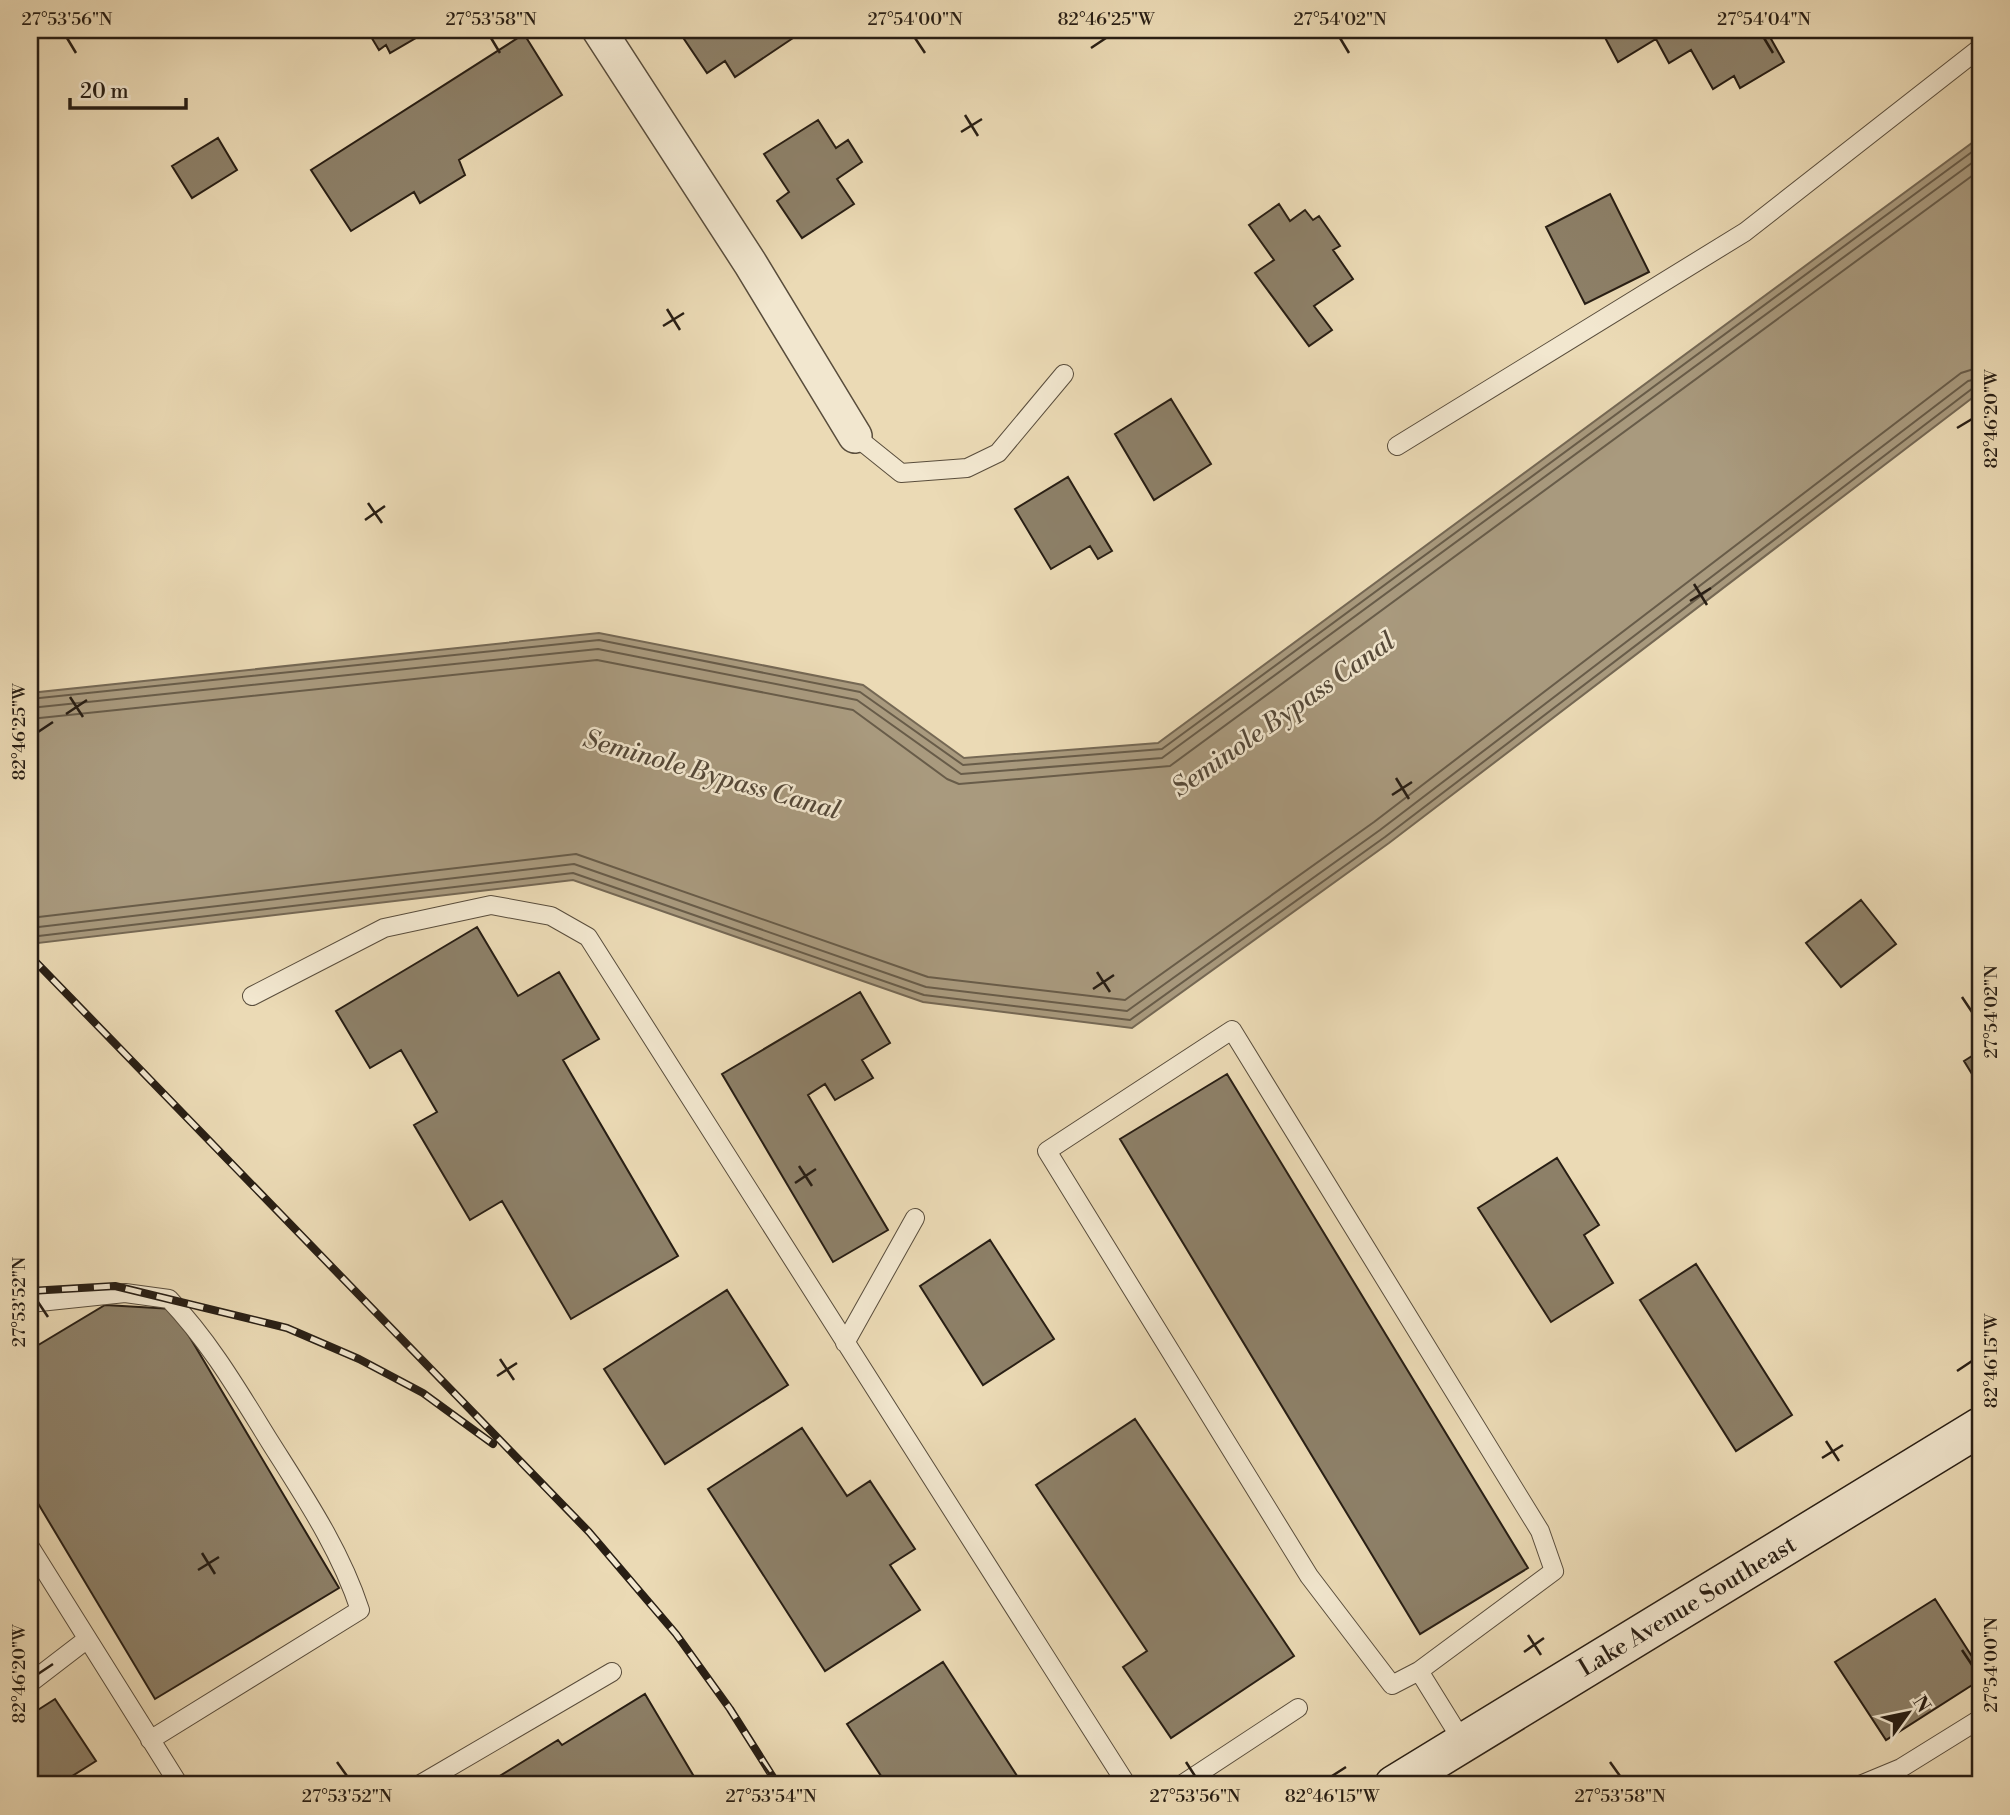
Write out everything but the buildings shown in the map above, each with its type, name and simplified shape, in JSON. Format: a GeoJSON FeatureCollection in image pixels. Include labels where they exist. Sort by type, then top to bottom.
{"type":"FeatureCollection","features":[{"type":"Feature","properties":{"kind":"street"},"geometry":{"type":"LineString","coordinates":[[599,30],[750,263],[855,436]]}},
{"type":"Feature","properties":{"kind":"street","name":"Lake Avenue Southeast"},"geometry":{"type":"LineString","coordinates":[[1394,1785],[1980,1427]]}},
{"type":"Feature","properties":{"kind":"lane"},"geometry":{"type":"LineString","coordinates":[[1397,446],[1745,232],[1980,48]]}},
{"type":"Feature","properties":{"kind":"lane"},"geometry":{"type":"LineString","coordinates":[[855,436],[901,473],[968,468],[998,453],[1064,374]]}},
{"type":"Feature","properties":{"kind":"lane"},"geometry":{"type":"LineString","coordinates":[[252,996],[384,928],[491,905],[551,915],[588,937],[1126,1785]]}},
{"type":"Feature","properties":{"kind":"lane"},"geometry":{"type":"LineString","coordinates":[[1232,1030],[1540,1531],[1554,1571],[1419,1671],[1392,1685],[1309,1576],[1047,1151],[1232,1030]]}},
{"type":"Feature","properties":{"kind":"lane"},"geometry":{"type":"LineString","coordinates":[[845,1343],[915,1218]]}},
{"type":"Feature","properties":{"kind":"lane"},"geometry":{"type":"LineString","coordinates":[[30,1303],[125,1293],[169,1299],[203,1336],[313,1510],[349,1574],[360,1610],[150,1740]]}},
{"type":"Feature","properties":{"kind":"lane"},"geometry":{"type":"LineString","coordinates":[[30,1547],[176,1780],[166,1785]]}},
{"type":"Feature","properties":{"kind":"lane"},"geometry":{"type":"LineString","coordinates":[[30,1683],[86,1640]]}},
{"type":"Feature","properties":{"kind":"lane"},"geometry":{"type":"LineString","coordinates":[[1419,1671],[1463,1742]]}},
{"type":"Feature","properties":{"kind":"lane"},"geometry":{"type":"LineString","coordinates":[[419,1785],[612,1672]]}},
{"type":"Feature","properties":{"kind":"lane"},"geometry":{"type":"LineString","coordinates":[[1181,1785],[1298,1708]]}},
{"type":"Feature","properties":{"kind":"lane"},"geometry":{"type":"LineString","coordinates":[[1860,1785],[1902,1768],[1980,1719]]}},
{"type":"Feature","properties":{"kind":"water","name":"Seminole Bypass Canal"},"geometry":{"type":"Polygon","coordinates":[[[1980,137],[1980,392],[1389,843],[1132,1028],[923,1002],[573,880],[30,944],[30,693],[599,633],[863,685],[964,758],[1158,743],[1980,137]]]}},
{"type":"Feature","properties":{"kind":"railway"},"geometry":{"type":"LineString","coordinates":[[30,956],[589,1532],[676,1634],[730,1709],[778,1785]]}},
{"type":"Feature","properties":{"kind":"railway"},"geometry":{"type":"LineString","coordinates":[[30,1291],[115,1286],[287,1328],[359,1359],[423,1393],[493,1444]]}}]}
